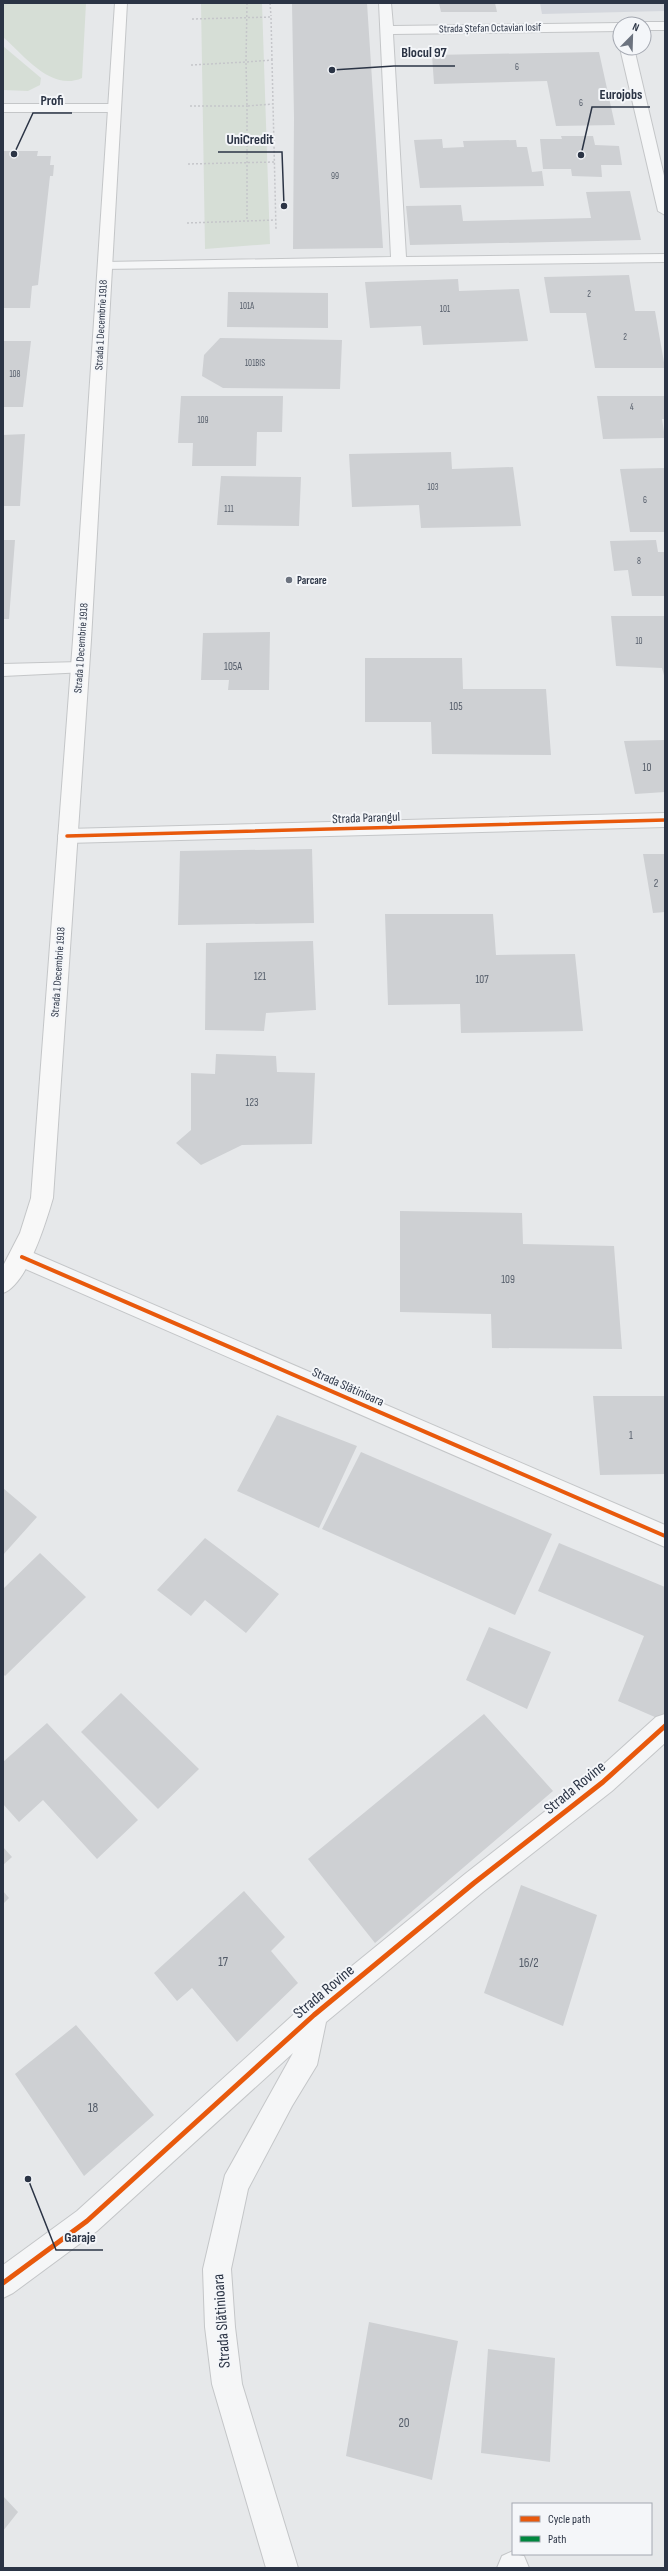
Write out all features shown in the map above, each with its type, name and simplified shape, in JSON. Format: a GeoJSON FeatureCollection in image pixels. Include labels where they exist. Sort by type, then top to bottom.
{"type":"FeatureCollection","features":[{"type":"Feature","properties":{"kind":"main road","name":"Strada 1 Decembrie 1918"},"geometry":{"type":"LineString","coordinates":[[3,1284],[22,1257],[35,1226],[42,1198],[80,668],[121,3]]}},
{"type":"Feature","properties":{"kind":"street"},"geometry":{"type":"LineString","coordinates":[[385,3],[399,262]]}},
{"type":"Feature","properties":{"kind":"street"},"geometry":{"type":"LineString","coordinates":[[652,26],[665,26]]}},
{"type":"Feature","properties":{"kind":"street","name":"Strada Ștefan Octavian Iosif"},"geometry":{"type":"LineString","coordinates":[[386,30],[612,27]]}},
{"type":"Feature","properties":{"kind":"street"},"geometry":{"type":"LineString","coordinates":[[629,56],[665,211]]}},
{"type":"Feature","properties":{"kind":"street"},"geometry":{"type":"LineString","coordinates":[[3,108],[114,108]]}},
{"type":"Feature","properties":{"kind":"street"},"geometry":{"type":"LineString","coordinates":[[105,266],[665,258]]}},
{"type":"Feature","properties":{"kind":"street"},"geometry":{"type":"LineString","coordinates":[[3,670],[80,668]]}},
{"type":"Feature","properties":{"kind":"street","name":"Strada Parangul"},"geometry":{"type":"LineString","coordinates":[[68,836],[665,820]]}},
{"type":"Feature","properties":{"kind":"street","name":"Strada Slătinioara"},"geometry":{"type":"LineString","coordinates":[[22,1257],[665,1536]]}},
{"type":"Feature","properties":{"kind":"street","name":"Strada Rovine"},"geometry":{"type":"LineString","coordinates":[[3,2283],[87,2221],[314,2015],[474,1883],[603,1782],[665,1726]]}},
{"type":"Feature","properties":{"kind":"street","name":"Strada Slătinioara"},"geometry":{"type":"LineString","coordinates":[[282,2568],[227,2384],[220,2327],[217,2269],[235,2185],[282,2096],[307,2055],[314,2015]]}},
{"type":"Feature","properties":{"kind":"path"},"geometry":{"type":"LineString","coordinates":[[247,3],[247,221]]}},
{"type":"Feature","properties":{"kind":"path"},"geometry":{"type":"LineString","coordinates":[[188,164],[246,165],[274,162],[270,3]]}},
{"type":"Feature","properties":{"kind":"path"},"geometry":{"type":"LineString","coordinates":[[192,19],[271,17]]}},
{"type":"Feature","properties":{"kind":"path"},"geometry":{"type":"LineString","coordinates":[[191,65],[272,60]]}},
{"type":"Feature","properties":{"kind":"path"},"geometry":{"type":"LineString","coordinates":[[190,106],[247,106],[273,104]]}},
{"type":"Feature","properties":{"kind":"path"},"geometry":{"type":"LineString","coordinates":[[187,223],[276,220]]}},
{"type":"Feature","properties":{"kind":"shaded area"},"geometry":{"type":"Polygon","coordinates":[[[3,3],[86,3],[82,78],[71,81],[60,80],[49,76],[29,62],[3,37],[3,3]]]}},
{"type":"Feature","properties":{"kind":"shaded area"},"geometry":{"type":"Polygon","coordinates":[[[201,3],[262,3],[270,244],[205,249],[201,3]]]}},
{"type":"Feature","properties":{"kind":"shaded area"},"geometry":{"type":"Polygon","coordinates":[[[540,3],[665,3],[665,11],[542,14],[540,3]]]}},
{"type":"Feature","properties":{"kind":"shaded area"},"geometry":{"type":"Polygon","coordinates":[[[3,46],[41,78],[40,85],[28,91],[3,90],[3,46]]]}},
{"type":"Feature","properties":{"kind":"building"},"geometry":{"type":"Polygon","coordinates":[[[292,3],[367,3],[383,248],[293,249],[294,118],[292,3]]]}},
{"type":"Feature","properties":{"kind":"building"},"geometry":{"type":"Polygon","coordinates":[[[439,3],[495,3],[497,12],[441,12],[439,3]]]}},
{"type":"Feature","properties":{"kind":"building"},"geometry":{"type":"Polygon","coordinates":[[[599,52],[615,125],[556,126],[547,81],[434,84],[432,55],[599,52]]]}},
{"type":"Feature","properties":{"kind":"building"},"geometry":{"type":"Polygon","coordinates":[[[561,136],[593,136],[595,145],[619,146],[622,165],[601,165],[602,177],[572,176],[571,169],[543,169],[540,139],[562,139],[561,136]]]}},
{"type":"Feature","properties":{"kind":"building"},"geometry":{"type":"Polygon","coordinates":[[[442,139],[443,148],[464,147],[463,141],[516,140],[517,147],[527,147],[532,172],[542,171],[544,186],[420,188],[414,140],[442,139]]]}},
{"type":"Feature","properties":{"kind":"building"},"geometry":{"type":"Polygon","coordinates":[[[3,151],[38,151],[37,156],[51,156],[50,165],[54,165],[53,176],[50,176],[38,285],[32,286],[30,308],[3,308],[3,151]]]}},
{"type":"Feature","properties":{"kind":"building"},"geometry":{"type":"Polygon","coordinates":[[[630,191],[641,240],[410,245],[406,206],[461,205],[463,221],[591,218],[586,192],[630,191]]]}},
{"type":"Feature","properties":{"kind":"building"},"geometry":{"type":"Polygon","coordinates":[[[629,275],[635,311],[655,311],[665,368],[595,368],[586,313],[550,313],[544,277],[629,275]]]}},
{"type":"Feature","properties":{"kind":"building"},"geometry":{"type":"Polygon","coordinates":[[[458,279],[459,291],[519,289],[528,341],[423,345],[421,326],[370,328],[365,282],[458,279]]]}},
{"type":"Feature","properties":{"kind":"building"},"geometry":{"type":"Polygon","coordinates":[[[228,292],[328,293],[328,328],[227,327],[228,292]]]}},
{"type":"Feature","properties":{"kind":"building"},"geometry":{"type":"Polygon","coordinates":[[[220,338],[342,340],[340,389],[223,388],[202,376],[204,355],[220,338]]]}},
{"type":"Feature","properties":{"kind":"building"},"geometry":{"type":"Polygon","coordinates":[[[3,341],[31,341],[23,407],[3,407],[3,341]]]}},
{"type":"Feature","properties":{"kind":"building"},"geometry":{"type":"Polygon","coordinates":[[[181,396],[283,396],[282,432],[257,432],[256,466],[192,466],[193,443],[178,443],[181,396]]]}},
{"type":"Feature","properties":{"kind":"building"},"geometry":{"type":"Polygon","coordinates":[[[597,396],[665,396],[665,419],[662,419],[665,438],[603,439],[597,396]]]}},
{"type":"Feature","properties":{"kind":"building"},"geometry":{"type":"Polygon","coordinates":[[[25,434],[20,506],[3,506],[3,435],[25,434]]]}},
{"type":"Feature","properties":{"kind":"building"},"geometry":{"type":"Polygon","coordinates":[[[451,452],[452,469],[513,467],[521,526],[421,528],[419,505],[352,507],[349,454],[451,452]]]}},
{"type":"Feature","properties":{"kind":"building"},"geometry":{"type":"Polygon","coordinates":[[[665,468],[665,532],[630,532],[620,469],[665,468]]]}},
{"type":"Feature","properties":{"kind":"building"},"geometry":{"type":"Polygon","coordinates":[[[221,476],[301,477],[299,526],[217,525],[221,476]]]}},
{"type":"Feature","properties":{"kind":"building"},"geometry":{"type":"Polygon","coordinates":[[[3,540],[15,540],[9,619],[3,619],[3,540]]]}},
{"type":"Feature","properties":{"kind":"building"},"geometry":{"type":"Polygon","coordinates":[[[656,540],[658,552],[665,552],[665,596],[632,596],[628,570],[614,571],[610,541],[656,540]]]}},
{"type":"Feature","properties":{"kind":"building"},"geometry":{"type":"Polygon","coordinates":[[[611,616],[665,616],[665,679],[662,668],[616,666],[611,616]]]}},
{"type":"Feature","properties":{"kind":"building"},"geometry":{"type":"Polygon","coordinates":[[[270,632],[269,690],[228,690],[229,680],[201,680],[203,633],[270,632]]]}},
{"type":"Feature","properties":{"kind":"building"},"geometry":{"type":"Polygon","coordinates":[[[365,658],[462,658],[463,689],[546,689],[551,755],[432,754],[431,722],[365,722],[365,658]]]}},
{"type":"Feature","properties":{"kind":"building"},"geometry":{"type":"Polygon","coordinates":[[[665,740],[665,792],[635,794],[624,741],[665,740]]]}},
{"type":"Feature","properties":{"kind":"building"},"geometry":{"type":"Polygon","coordinates":[[[312,849],[314,923],[178,925],[180,851],[312,849]]]}},
{"type":"Feature","properties":{"kind":"building"},"geometry":{"type":"Polygon","coordinates":[[[643,854],[665,854],[665,912],[653,913],[643,854]]]}},
{"type":"Feature","properties":{"kind":"building"},"geometry":{"type":"Polygon","coordinates":[[[385,914],[493,914],[496,955],[575,954],[583,1031],[461,1033],[460,1004],[388,1005],[385,914]]]}},
{"type":"Feature","properties":{"kind":"building"},"geometry":{"type":"Polygon","coordinates":[[[313,941],[316,1010],[266,1013],[264,1031],[205,1030],[206,943],[313,941]]]}},
{"type":"Feature","properties":{"kind":"building"},"geometry":{"type":"Polygon","coordinates":[[[216,1054],[276,1056],[277,1072],[315,1073],[312,1144],[242,1145],[201,1165],[176,1143],[191,1130],[191,1073],[215,1074],[216,1054]]]}},
{"type":"Feature","properties":{"kind":"building"},"geometry":{"type":"Polygon","coordinates":[[[400,1211],[522,1213],[523,1244],[614,1246],[622,1349],[492,1348],[491,1314],[400,1312],[400,1211]]]}},
{"type":"Feature","properties":{"kind":"building"},"geometry":{"type":"Polygon","coordinates":[[[593,1396],[665,1396],[665,1474],[600,1475],[593,1396]]]}},
{"type":"Feature","properties":{"kind":"building"},"geometry":{"type":"Polygon","coordinates":[[[277,1415],[357,1446],[319,1528],[237,1491],[277,1415]]]}},
{"type":"Feature","properties":{"kind":"building"},"geometry":{"type":"Polygon","coordinates":[[[361,1452],[552,1534],[515,1615],[322,1529],[361,1452]]]}},
{"type":"Feature","properties":{"kind":"building"},"geometry":{"type":"Polygon","coordinates":[[[3,1488],[37,1517],[3,1555],[3,1488]]]}},
{"type":"Feature","properties":{"kind":"building"},"geometry":{"type":"Polygon","coordinates":[[[205,1538],[279,1594],[246,1633],[205,1600],[191,1616],[157,1590],[205,1538]]]}},
{"type":"Feature","properties":{"kind":"building"},"geometry":{"type":"Polygon","coordinates":[[[559,1543],[665,1587],[664,1721],[618,1701],[644,1636],[538,1591],[559,1543]]]}},
{"type":"Feature","properties":{"kind":"building"},"geometry":{"type":"Polygon","coordinates":[[[40,1553],[86,1597],[5,1676],[3,1674],[3,1589],[40,1553]]]}},
{"type":"Feature","properties":{"kind":"building"},"geometry":{"type":"Polygon","coordinates":[[[489,1627],[551,1652],[527,1709],[466,1680],[489,1627]]]}},
{"type":"Feature","properties":{"kind":"building"},"geometry":{"type":"Polygon","coordinates":[[[121,1693],[199,1769],[158,1809],[81,1732],[121,1693]]]}},
{"type":"Feature","properties":{"kind":"building"},"geometry":{"type":"Polygon","coordinates":[[[484,1714],[553,1791],[375,1943],[308,1859],[484,1714]]]}},
{"type":"Feature","properties":{"kind":"building"},"geometry":{"type":"Polygon","coordinates":[[[47,1723],[138,1820],[97,1859],[43,1800],[19,1822],[3,1804],[3,1762],[47,1723]]]}},
{"type":"Feature","properties":{"kind":"building"},"geometry":{"type":"Polygon","coordinates":[[[3,1847],[12,1857],[3,1865],[3,1847]]]}},
{"type":"Feature","properties":{"kind":"building"},"geometry":{"type":"Polygon","coordinates":[[[521,1885],[597,1915],[563,2026],[484,1993],[521,1885]]]}},
{"type":"Feature","properties":{"kind":"building"},"geometry":{"type":"Polygon","coordinates":[[[3,1891],[9,1898],[3,1904],[3,1891]]]}},
{"type":"Feature","properties":{"kind":"building"},"geometry":{"type":"Polygon","coordinates":[[[244,1891],[285,1937],[271,1951],[298,1983],[237,2042],[192,1988],[177,2001],[154,1973],[244,1891]]]}},
{"type":"Feature","properties":{"kind":"building"},"geometry":{"type":"Polygon","coordinates":[[[76,2025],[154,2115],[84,2176],[15,2074],[76,2025]]]}},
{"type":"Feature","properties":{"kind":"building"},"geometry":{"type":"Polygon","coordinates":[[[369,2322],[458,2341],[432,2480],[346,2456],[369,2322]]]}},
{"type":"Feature","properties":{"kind":"building"},"geometry":{"type":"Polygon","coordinates":[[[488,2349],[555,2358],[550,2462],[481,2453],[488,2349]]]}},
{"type":"Feature","properties":{"kind":"building"},"geometry":{"type":"Polygon","coordinates":[[[3,2496],[18,2512],[3,2531],[3,2496]]]}},
{"type":"Feature","properties":{"kind":"cycle path"},"geometry":{"type":"LineString","coordinates":[[67,836],[665,820]]}},
{"type":"Feature","properties":{"kind":"cycle path"},"geometry":{"type":"LineString","coordinates":[[22,1257],[665,1536]]}},
{"type":"Feature","properties":{"kind":"cycle path"},"geometry":{"type":"LineString","coordinates":[[3,2283],[87,2221],[314,2015],[474,1883],[603,1782],[665,1726]]}},
{"type":"Feature","properties":{"kind":"place","name":"Blocul 97"},"geometry":{"type":"Point","coordinates":[332,70]}},
{"type":"Feature","properties":{"kind":"place","name":"Profi"},"geometry":{"type":"Point","coordinates":[14,154]}},
{"type":"Feature","properties":{"kind":"place","name":"Eurojobs"},"geometry":{"type":"Point","coordinates":[581,155]}},
{"type":"Feature","properties":{"kind":"place","name":"UniCredit"},"geometry":{"type":"Point","coordinates":[284,206]}},
{"type":"Feature","properties":{"kind":"place","name":"Parcare"},"geometry":{"type":"Point","coordinates":[289,580]}},
{"type":"Feature","properties":{"kind":"place","name":"Garaje"},"geometry":{"type":"Point","coordinates":[28,2179]}}]}
